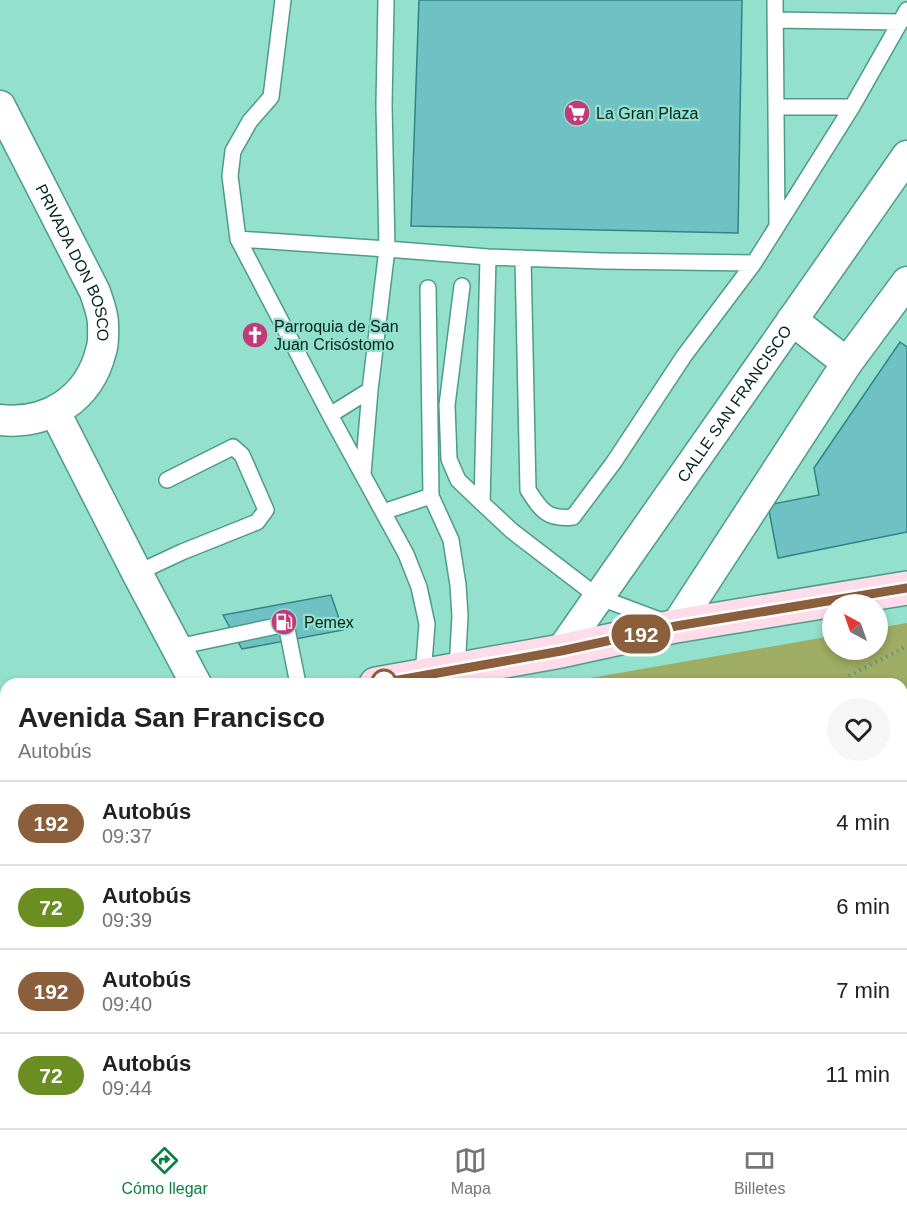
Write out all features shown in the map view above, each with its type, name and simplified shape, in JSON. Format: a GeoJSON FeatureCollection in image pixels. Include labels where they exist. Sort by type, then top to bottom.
{"type":"FeatureCollection","features":[{"type":"Feature","properties":{"kind":"street","name":"PRIVADA DON BOSCO"},"geometry":{"type":"LineString","coordinates":[[0,106],[95,292],[103,321],[102,351],[91,378],[72,401],[46,416],[17,422],[0,420]]}},
{"type":"Feature","properties":{"kind":"street","name":"CALLE SAN FRANCISCO"},"geometry":{"type":"LineString","coordinates":[[561,651],[907,156]]}},
{"type":"Feature","properties":{"kind":"street"},"geometry":{"type":"LineString","coordinates":[[676,626],[847,363],[907,282]]}},
{"type":"Feature","properties":{"kind":"street"},"geometry":{"type":"LineString","coordinates":[[792,320],[847,363]]}},
{"type":"Feature","properties":{"kind":"street"},"geometry":{"type":"LineString","coordinates":[[55,412],[193,678]]}},
{"type":"Feature","properties":{"kind":"street"},"geometry":{"type":"LineString","coordinates":[[407,678],[561,651],[676,626],[907,588]]}},
{"type":"Feature","properties":{"kind":"lane"},"geometry":{"type":"LineString","coordinates":[[283,0],[272,97],[250,121],[233,151],[230,176],[238,239],[406,554],[419,587],[427,624],[423,675]]}},
{"type":"Feature","properties":{"kind":"lane"},"geometry":{"type":"LineString","coordinates":[[363,474],[370,390],[387,249],[384,105],[386,0]]}},
{"type":"Feature","properties":{"kind":"lane"},"geometry":{"type":"LineString","coordinates":[[775,0],[777,225]]}},
{"type":"Feature","properties":{"kind":"lane"},"geometry":{"type":"LineString","coordinates":[[775,20],[905,16]]}},
{"type":"Feature","properties":{"kind":"lane"},"geometry":{"type":"LineString","coordinates":[[524,258],[528,490],[540,510],[561,519],[573,517],[614,462],[684,356],[754,263],[852,107],[905,16]]}},
{"type":"Feature","properties":{"kind":"lane"},"geometry":{"type":"LineString","coordinates":[[776,107],[852,107]]}},
{"type":"Feature","properties":{"kind":"lane"},"geometry":{"type":"LineString","coordinates":[[238,239],[488,257],[754,263]]}},
{"type":"Feature","properties":{"kind":"lane"},"geometry":{"type":"LineString","coordinates":[[482,503],[488,257]]}},
{"type":"Feature","properties":{"kind":"lane"},"geometry":{"type":"LineString","coordinates":[[462,286],[447,405],[449,459],[458,480],[512,531],[598,597],[676,626]]}},
{"type":"Feature","properties":{"kind":"lane"},"geometry":{"type":"LineString","coordinates":[[428,288],[431,496],[451,540],[458,585],[460,616],[457,669]]}},
{"type":"Feature","properties":{"kind":"lane"},"geometry":{"type":"LineString","coordinates":[[330,415],[370,390]]}},
{"type":"Feature","properties":{"kind":"lane"},"geometry":{"type":"LineString","coordinates":[[137,573],[257,522],[266,510],[242,455],[233,447],[167,480]]}},
{"type":"Feature","properties":{"kind":"lane"},"geometry":{"type":"LineString","coordinates":[[383,512],[431,496]]}},
{"type":"Feature","properties":{"kind":"lane"},"geometry":{"type":"LineString","coordinates":[[177,646],[286,624],[297,678]]}},
{"type":"Feature","properties":{"kind":"path"},"geometry":{"type":"LineString","coordinates":[[845,678],[907,646]]}},
{"type":"Feature","properties":{"kind":"green space"},"geometry":{"type":"Polygon","coordinates":[[[907,623],[907,678],[590,678],[822,638],[822,660],[888,660],[888,626],[907,623]]]}},
{"type":"Feature","properties":{"kind":"building","name":"La Gran Plaza"},"geometry":{"type":"Polygon","coordinates":[[[419,0],[742,0],[738,233],[411,226],[419,0]]]}},
{"type":"Feature","properties":{"kind":"building"},"geometry":{"type":"Polygon","coordinates":[[[900,342],[907,347],[907,532],[778,558],[768,505],[819,495],[814,468],[900,342]]]}},
{"type":"Feature","properties":{"kind":"building","name":"Pemex"},"geometry":{"type":"Polygon","coordinates":[[[331,595],[343,630],[242,649],[223,615],[331,595]]]}},
{"type":"Feature","properties":{"kind":"bus line","name":"192"},"geometry":{"type":"LineString","coordinates":[[407,678],[561,651],[676,626],[907,588]]}},
{"type":"Feature","properties":{"kind":"place","name":"La Gran Plaza"},"geometry":{"type":"Point","coordinates":[577,113]}},
{"type":"Feature","properties":{"kind":"place","name":"Parroquia de San Juan Crisóstomo"},"geometry":{"type":"Point","coordinates":[255,335]}},
{"type":"Feature","properties":{"kind":"place","name":"Pemex"},"geometry":{"type":"Point","coordinates":[284,622]}}]}
